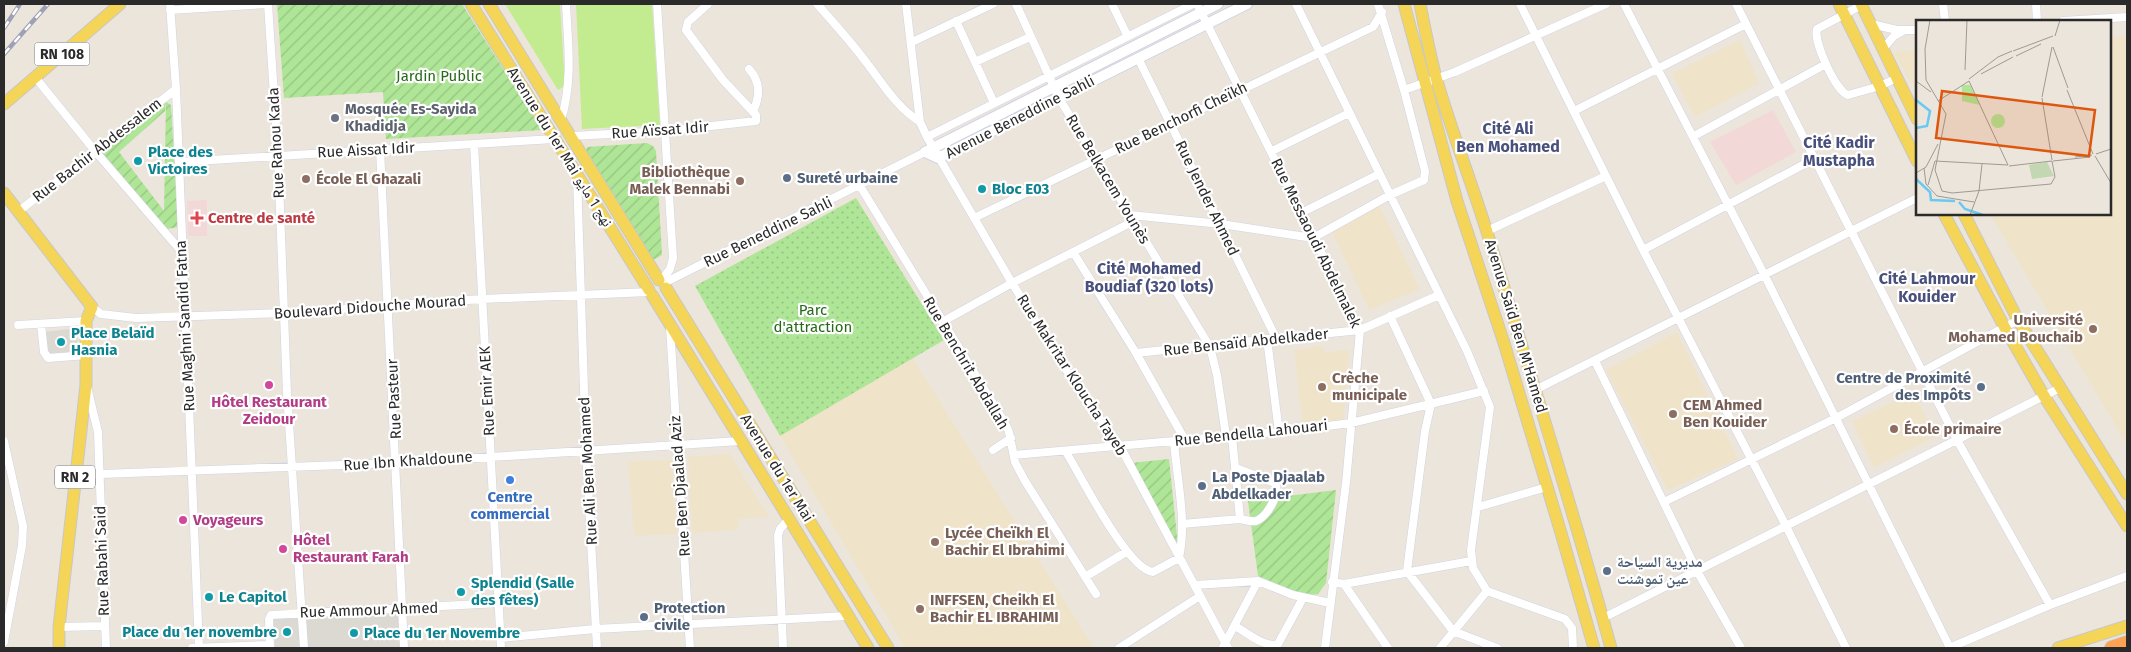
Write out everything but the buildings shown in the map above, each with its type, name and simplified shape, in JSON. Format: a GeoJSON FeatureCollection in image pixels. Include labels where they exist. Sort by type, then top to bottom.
{"type":"FeatureCollection","features":[{"type":"Feature","properties":{"kind":"highway"},"geometry":{"type":"LineString","coordinates":[[2112,648],[2127,643]]}},
{"type":"Feature","properties":{"kind":"main road","name":"RN 108"},"geometry":{"type":"LineString","coordinates":[[4,104],[120,4]]}},
{"type":"Feature","properties":{"kind":"main road","name":"Avenue du 1er Mai نهج 1 مايو"},"geometry":{"type":"LineString","coordinates":[[471,4],[650,292]]}},
{"type":"Feature","properties":{"kind":"main road","name":"Avenue du 1er Mai نهج 1 مايو"},"geometry":{"type":"LineString","coordinates":[[489,4],[663,283]]}},
{"type":"Feature","properties":{"kind":"main road","name":"Avenue Saïd Ben M'Hamed"},"geometry":{"type":"LineString","coordinates":[[1404,4],[1457,201],[1547,487],[1594,648]]}},
{"type":"Feature","properties":{"kind":"main road","name":"Avenue Saïd Ben M'Hamed"},"geometry":{"type":"LineString","coordinates":[[1420,4],[1437,79],[1487,231],[1590,570],[1611,648]]}},
{"type":"Feature","properties":{"kind":"main road"},"geometry":{"type":"LineString","coordinates":[[1861,4],[1916,117]]}},
{"type":"Feature","properties":{"kind":"main road"},"geometry":{"type":"LineString","coordinates":[[1842,9],[1916,159]]}},
{"type":"Feature","properties":{"kind":"main road"},"geometry":{"type":"LineString","coordinates":[[554,139],[572,136]]}},
{"type":"Feature","properties":{"kind":"main road"},"geometry":{"type":"LineString","coordinates":[[4,192],[92,307]]}},
{"type":"Feature","properties":{"kind":"main road"},"geometry":{"type":"LineString","coordinates":[[1945,215],[2044,396],[2127,526]]}},
{"type":"Feature","properties":{"kind":"main road"},"geometry":{"type":"LineString","coordinates":[[1965,215],[2018,320],[2127,494]]}},
{"type":"Feature","properties":{"kind":"main road"},"geometry":{"type":"LineString","coordinates":[[650,292],[652,282],[663,283]]}},
{"type":"Feature","properties":{"kind":"main road","name":"Avenue du 1er Mai"},"geometry":{"type":"LineString","coordinates":[[663,283],[888,648]]}},
{"type":"Feature","properties":{"kind":"main road","name":"Avenue du 1er Mai"},"geometry":{"type":"LineString","coordinates":[[650,292],[868,648]]}},
{"type":"Feature","properties":{"kind":"main road","name":"RN 2"},"geometry":{"type":"LineString","coordinates":[[59,648],[59,627],[86,385],[86,321],[92,307]]}},
{"type":"Feature","properties":{"kind":"main road"},"geometry":{"type":"LineString","coordinates":[[789,519],[804,511]]}},
{"type":"Feature","properties":{"kind":"main road"},"geometry":{"type":"LineString","coordinates":[[2058,648],[2127,626]]}},
{"type":"Feature","properties":{"kind":"street"},"geometry":{"type":"LineString","coordinates":[[170,7],[268,4]]}},
{"type":"Feature","properties":{"kind":"street","name":"Rue Rahou Kada"},"geometry":{"type":"LineString","coordinates":[[268,4],[278,156],[287,393],[304,648]]}},
{"type":"Feature","properties":{"kind":"street"},"geometry":{"type":"LineString","coordinates":[[561,120],[568,96],[570,75],[566,4]]}},
{"type":"Feature","properties":{"kind":"street"},"geometry":{"type":"LineString","coordinates":[[657,4],[673,258],[663,283]]}},
{"type":"Feature","properties":{"kind":"street"},"geometry":{"type":"LineString","coordinates":[[708,4],[688,22],[686,30],[722,80],[752,112],[758,100],[759,91],[755,76],[749,69]]}},
{"type":"Feature","properties":{"kind":"street"},"geometry":{"type":"LineString","coordinates":[[906,4],[920,122],[927,137],[929,149]]}},
{"type":"Feature","properties":{"kind":"street"},"geometry":{"type":"LineString","coordinates":[[912,42],[956,21],[978,7],[993,4]]}},
{"type":"Feature","properties":{"kind":"street","name":"Rue Belkacem Younès"},"geometry":{"type":"LineString","coordinates":[[1016,4],[1047,76],[1059,98],[1210,346],[1236,468],[1240,519]]}},
{"type":"Feature","properties":{"kind":"street"},"geometry":{"type":"LineString","coordinates":[[1112,4],[1127,35]]}},
{"type":"Feature","properties":{"kind":"street","name":"Avenue Beneddine Sahli"},"geometry":{"type":"LineString","coordinates":[[927,137],[1127,35],[1194,4]]}},
{"type":"Feature","properties":{"kind":"street","name":"Avenue Beneddine Sahli"},"geometry":{"type":"LineString","coordinates":[[1218,4],[1200,8],[929,149],[938,158],[1247,4]]}},
{"type":"Feature","properties":{"kind":"street"},"geometry":{"type":"LineString","coordinates":[[1296,4],[1467,351],[1490,407],[1490,420],[1471,561],[1487,590],[1565,619],[1572,628],[1573,648]]}},
{"type":"Feature","properties":{"kind":"street"},"geometry":{"type":"LineString","coordinates":[[942,322],[1132,218],[1221,224],[1313,238],[1390,195],[1424,180],[1425,171],[1404,90],[1382,12],[1378,4]]}},
{"type":"Feature","properties":{"kind":"street"},"geometry":{"type":"LineString","coordinates":[[1520,4],[1678,319],[1786,526],[1846,648]]}},
{"type":"Feature","properties":{"kind":"street"},"geometry":{"type":"LineString","coordinates":[[1404,90],[1437,79],[1606,4]]}},
{"type":"Feature","properties":{"kind":"street"},"geometry":{"type":"LineString","coordinates":[[1624,4],[1729,204],[1950,648],[2050,605],[2127,576]]}},
{"type":"Feature","properties":{"kind":"street"},"geometry":{"type":"LineString","coordinates":[[1736,4],[1957,440],[2050,605]]}},
{"type":"Feature","properties":{"kind":"street"},"geometry":{"type":"LineString","coordinates":[[1861,4],[1842,9],[1817,30],[1816,38],[1826,64],[1844,94],[1856,94],[1898,78]]}},
{"type":"Feature","properties":{"kind":"street"},"geometry":{"type":"LineString","coordinates":[[1944,4],[1945,20]]}},
{"type":"Feature","properties":{"kind":"street"},"geometry":{"type":"LineString","coordinates":[[2036,4],[2037,20]]}},
{"type":"Feature","properties":{"kind":"street"},"geometry":{"type":"LineString","coordinates":[[821,6],[869,65],[889,96],[903,110],[920,122]]}},
{"type":"Feature","properties":{"kind":"street","name":"Rue Maghni Sandid Fatna"},"geometry":{"type":"LineString","coordinates":[[170,7],[176,88],[181,251],[199,648]]}},
{"type":"Feature","properties":{"kind":"street","name":"Rue Messaoudi Abdelmalek"},"geometry":{"type":"LineString","coordinates":[[1200,8],[1239,90],[1272,151],[1313,238],[1360,330],[1325,648]]}},
{"type":"Feature","properties":{"kind":"street","name":"Rue Benchorfi Cheïkh"},"geometry":{"type":"LineString","coordinates":[[974,218],[1373,27],[1382,12]]}},
{"type":"Feature","properties":{"kind":"street"},"geometry":{"type":"LineString","coordinates":[[2079,20],[2127,17]]}},
{"type":"Feature","properties":{"kind":"street"},"geometry":{"type":"LineString","coordinates":[[956,21],[994,104]]}},
{"type":"Feature","properties":{"kind":"street"},"geometry":{"type":"LineString","coordinates":[[1574,111],[1746,24]]}},
{"type":"Feature","properties":{"kind":"street"},"geometry":{"type":"LineString","coordinates":[[1871,24],[1903,31],[1916,30]]}},
{"type":"Feature","properties":{"kind":"street"},"geometry":{"type":"LineString","coordinates":[[1883,49],[1890,40],[1903,31]]}},
{"type":"Feature","properties":{"kind":"street"},"geometry":{"type":"LineString","coordinates":[[975,62],[1030,37]]}},
{"type":"Feature","properties":{"kind":"street","name":"Rue Jender Ahmed"},"geometry":{"type":"LineString","coordinates":[[1138,58],[1276,338]]}},
{"type":"Feature","properties":{"kind":"street"},"geometry":{"type":"LineString","coordinates":[[1694,136],[1826,64]]}},
{"type":"Feature","properties":{"kind":"street"},"geometry":{"type":"LineString","coordinates":[[35,77],[95,151],[181,251]]}},
{"type":"Feature","properties":{"kind":"street","name":"Rue Bachir Abdessalem"},"geometry":{"type":"LineString","coordinates":[[19,211],[176,88]]}},
{"type":"Feature","properties":{"kind":"street","name":"Rue Aïssat Idir"},"geometry":{"type":"LineString","coordinates":[[572,136],[666,131],[748,123],[757,119],[752,112]]}},
{"type":"Feature","properties":{"kind":"street"},"geometry":{"type":"LineString","coordinates":[[1272,151],[1349,113]]}},
{"type":"Feature","properties":{"kind":"street","name":"Rue Aissat Idir"},"geometry":{"type":"LineString","coordinates":[[179,162],[554,139]]}},
{"type":"Feature","properties":{"kind":"street","name":"Rue Emir AEK"},"geometry":{"type":"LineString","coordinates":[[474,144],[501,648]]}},
{"type":"Feature","properties":{"kind":"street","name":"Rue Pasteur"},"geometry":{"type":"LineString","coordinates":[[380,149],[397,463],[404,648]]}},
{"type":"Feature","properties":{"kind":"street","name":"Rue Beneddine Sahli"},"geometry":{"type":"LineString","coordinates":[[663,283],[860,186],[929,149]]}},
{"type":"Feature","properties":{"kind":"street","name":"Rue Makritar Kloucha Tayeb"},"geometry":{"type":"LineString","coordinates":[[938,158],[1012,283],[1080,392],[1120,446],[1195,585],[1224,647]]}},
{"type":"Feature","properties":{"kind":"street"},"geometry":{"type":"LineString","coordinates":[[1643,250],[1814,159]]}},
{"type":"Feature","properties":{"kind":"street"},"geometry":{"type":"LineString","coordinates":[[1301,213],[1379,174]]}},
{"type":"Feature","properties":{"kind":"street"},"geometry":{"type":"LineString","coordinates":[[577,176],[580,294]]}},
{"type":"Feature","properties":{"kind":"street"},"geometry":{"type":"LineString","coordinates":[[1487,231],[1606,176]]}},
{"type":"Feature","properties":{"kind":"street","name":"Rue Benchrit Abdallah"},"geometry":{"type":"LineString","coordinates":[[860,186],[1005,423],[1011,438],[1014,455],[1025,481],[1096,594]]}},
{"type":"Feature","properties":{"kind":"street"},"geometry":{"type":"LineString","coordinates":[[1534,390],[1852,233],[1916,199]]}},
{"type":"Feature","properties":{"kind":"street"},"geometry":{"type":"LineString","coordinates":[[1073,252],[1136,353],[1185,440]]}},
{"type":"Feature","properties":{"kind":"street","name":"Boulevard Didouche Mourad"},"geometry":{"type":"LineString","coordinates":[[92,307],[101,314],[113,316],[184,316],[284,313],[482,299],[650,292]]}},
{"type":"Feature","properties":{"kind":"street","name":"Rue Ali Ben Mohamed"},"geometry":{"type":"LineString","coordinates":[[580,294],[597,648]]}},
{"type":"Feature","properties":{"kind":"street","name":"Rue Bensaïd Abdelkader"},"geometry":{"type":"LineString","coordinates":[[1136,353],[1360,330],[1439,295]]}},
{"type":"Feature","properties":{"kind":"street"},"geometry":{"type":"LineString","coordinates":[[1390,316],[1431,404],[1425,431],[1407,571],[1453,631],[1497,648]]}},
{"type":"Feature","properties":{"kind":"street"},"geometry":{"type":"LineString","coordinates":[[1664,502],[1836,418],[1923,373],[2018,320]]}},
{"type":"Feature","properties":{"kind":"street"},"geometry":{"type":"LineString","coordinates":[[18,326],[86,321]]}},
{"type":"Feature","properties":{"kind":"street"},"geometry":{"type":"LineString","coordinates":[[41,324],[44,352],[48,358],[87,354]]}},
{"type":"Feature","properties":{"kind":"street","name":"Rue Ben Djaalad Aziz"},"geometry":{"type":"LineString","coordinates":[[670,325],[690,648]]}},
{"type":"Feature","properties":{"kind":"street"},"geometry":{"type":"LineString","coordinates":[[1267,339],[1279,432]]}},
{"type":"Feature","properties":{"kind":"street"},"geometry":{"type":"LineString","coordinates":[[1595,361],[1697,571],[1741,648]]}},
{"type":"Feature","properties":{"kind":"street","name":"Rue Rabahi Said"},"geometry":{"type":"LineString","coordinates":[[86,385],[97,425],[106,648]]}},
{"type":"Feature","properties":{"kind":"street"},"geometry":{"type":"LineString","coordinates":[[1603,618],[2060,388]]}},
{"type":"Feature","properties":{"kind":"street","name":"Rue Bendella Lahouari"},"geometry":{"type":"LineString","coordinates":[[1014,455],[1066,452],[1279,432],[1351,422],[1484,391]]}},
{"type":"Feature","properties":{"kind":"street"},"geometry":{"type":"LineString","coordinates":[[993,450],[1011,438]]}},
{"type":"Feature","properties":{"kind":"street"},"geometry":{"type":"LineString","coordinates":[[4,441],[23,526],[22,546],[7,614],[4,642]]}},
{"type":"Feature","properties":{"kind":"street","name":"Rue Ibn Khaldoune"},"geometry":{"type":"LineString","coordinates":[[75,475],[397,463],[740,441]]}},
{"type":"Feature","properties":{"kind":"street"},"geometry":{"type":"LineString","coordinates":[[1066,452],[1126,552],[1147,571],[1159,569],[1179,558],[1182,524],[1174,442]]}},
{"type":"Feature","properties":{"kind":"street"},"geometry":{"type":"LineString","coordinates":[[1182,524],[1240,519],[1250,522],[1263,517],[1278,493],[1276,483],[1236,468]]}},
{"type":"Feature","properties":{"kind":"street"},"geometry":{"type":"LineString","coordinates":[[1478,507],[1547,487]]}},
{"type":"Feature","properties":{"kind":"street"},"geometry":{"type":"LineString","coordinates":[[783,648],[778,535],[780,529],[789,519]]}},
{"type":"Feature","properties":{"kind":"street"},"geometry":{"type":"LineString","coordinates":[[1085,577],[1126,552]]}},
{"type":"Feature","properties":{"kind":"street"},"geometry":{"type":"LineString","coordinates":[[1332,582],[1344,584],[1407,571],[1471,561]]}},
{"type":"Feature","properties":{"kind":"street"},"geometry":{"type":"LineString","coordinates":[[1195,585],[1258,581],[1303,598],[1330,603]]}},
{"type":"Feature","properties":{"kind":"street"},"geometry":{"type":"LineString","coordinates":[[1224,647],[1258,581]]}},
{"type":"Feature","properties":{"kind":"street"},"geometry":{"type":"LineString","coordinates":[[1344,584],[1388,648]]}},
{"type":"Feature","properties":{"kind":"street"},"geometry":{"type":"LineString","coordinates":[[1440,648],[1487,590]]}},
{"type":"Feature","properties":{"kind":"street"},"geometry":{"type":"LineString","coordinates":[[1119,648],[1200,596]]}},
{"type":"Feature","properties":{"kind":"street"},"geometry":{"type":"LineString","coordinates":[[1235,626],[1274,646],[1278,644],[1303,598]]}},
{"type":"Feature","properties":{"kind":"street","name":"Rue Ammour Ahmed"},"geometry":{"type":"LineString","coordinates":[[192,648],[270,647],[270,616],[302,613],[403,610],[498,603]]}},
{"type":"Feature","properties":{"kind":"street"},"geometry":{"type":"LineString","coordinates":[[501,638],[595,629],[847,616]]}},
{"type":"Feature","properties":{"kind":"street"},"geometry":{"type":"LineString","coordinates":[[1572,628],[1586,623]]}},
{"type":"Feature","properties":{"kind":"street"},"geometry":{"type":"LineString","coordinates":[[59,627],[105,626]]}},
{"type":"Feature","properties":{"kind":"shaded area","name":"Université Mohamed Bouchaib"},"geometry":{"type":"Polygon","coordinates":[[[2127,36],[2127,445],[1991,215],[2111,215],[2111,37],[2127,36]]]}},
{"type":"Feature","properties":{"kind":"shaded area"},"geometry":{"type":"Polygon","coordinates":[[[1740,40],[1759,83],[1695,117],[1672,74],[1740,40]]]}},
{"type":"Feature","properties":{"kind":"shaded area"},"geometry":{"type":"Polygon","coordinates":[[[1916,50],[1916,90],[1893,52],[1916,50]]]}},
{"type":"Feature","properties":{"kind":"shaded area"},"geometry":{"type":"Polygon","coordinates":[[[1773,110],[1796,152],[1736,185],[1710,142],[1773,110]]]}},
{"type":"Feature","properties":{"kind":"shaded area","name":"Centre de santé"},"geometry":{"type":"Polygon","coordinates":[[[207,200],[207,236],[188,236],[187,201],[207,200]]]}},
{"type":"Feature","properties":{"kind":"shaded area"},"geometry":{"type":"Polygon","coordinates":[[[1379,205],[1420,289],[1369,310],[1331,230],[1379,205]]]}},
{"type":"Feature","properties":{"kind":"shaded area","name":"Place Belaïd Hasnia"},"geometry":{"type":"Polygon","coordinates":[[[77,328],[78,351],[46,354],[44,332],[77,328]]]}},
{"type":"Feature","properties":{"kind":"shaded area","name":"CEM Ahmed Ben Kouider"},"geometry":{"type":"Polygon","coordinates":[[[1677,332],[1738,459],[1668,490],[1606,370],[1677,332]]]}},
{"type":"Feature","properties":{"kind":"shaded area","name":"Crèche municipale"},"geometry":{"type":"Polygon","coordinates":[[[1323,346],[1324,352],[1349,350],[1343,423],[1303,428],[1294,350],[1323,346]]]}},
{"type":"Feature","properties":{"kind":"shaded area","name":"Lycée Cheïkh El Bachir El Ibrahimi"},"geometry":{"type":"Polygon","coordinates":[[[912,357],[1094,648],[905,648],[780,436],[912,357]]]}},
{"type":"Feature","properties":{"kind":"shaded area","name":"École primaire"},"geometry":{"type":"Polygon","coordinates":[[[1913,393],[1936,436],[1874,468],[1852,421],[1913,393]]]}},
{"type":"Feature","properties":{"kind":"shaded area"},"geometry":{"type":"Polygon","coordinates":[[[730,454],[769,517],[738,519],[738,530],[692,533],[688,457],[730,454]]]}},
{"type":"Feature","properties":{"kind":"shaded area"},"geometry":{"type":"Polygon","coordinates":[[[672,460],[677,534],[634,536],[628,461],[672,460]]]}},
{"type":"Feature","properties":{"kind":"shaded area","name":"Place du 1er novembre"},"geometry":{"type":"Polygon","coordinates":[[[299,614],[300,648],[275,648],[273,616],[299,614]]]}},
{"type":"Feature","properties":{"kind":"shaded area","name":"Place du 1er Novembre"},"geometry":{"type":"Polygon","coordinates":[[[400,614],[402,648],[307,648],[305,619],[400,614]]]}},
{"type":"Feature","properties":{"kind":"green space","name":"Jardin Public"},"geometry":{"type":"Polygon","coordinates":[[[277,4],[462,4],[542,130],[386,139],[383,92],[284,98],[277,4]]]}},
{"type":"Feature","properties":{"kind":"green space"},"geometry":{"type":"Polygon","coordinates":[[[505,4],[560,4],[565,86],[558,90],[505,4]]]}},
{"type":"Feature","properties":{"kind":"green space"},"geometry":{"type":"Polygon","coordinates":[[[576,4],[652,4],[660,125],[582,129],[576,4]]]}},
{"type":"Feature","properties":{"kind":"green space"},"geometry":{"type":"Polygon","coordinates":[[[166,101],[165,111],[119,152],[164,211],[166,102],[171,105],[178,227],[167,229],[98,151],[166,101]]]}},
{"type":"Feature","properties":{"kind":"green space"},"geometry":{"type":"Polygon","coordinates":[[[647,143],[653,146],[656,151],[662,255],[655,259],[649,259],[585,154],[587,147],[647,143]]]}},
{"type":"Feature","properties":{"kind":"green space","name":"Parc d'attraction"},"geometry":{"type":"Polygon","coordinates":[[[856,198],[944,340],[780,436],[695,286],[856,198]]]}},
{"type":"Feature","properties":{"kind":"green space"},"geometry":{"type":"Polygon","coordinates":[[[1169,459],[1178,546],[1131,463],[1169,459]]]}},
{"type":"Feature","properties":{"kind":"green space"},"geometry":{"type":"Polygon","coordinates":[[[1336,490],[1326,583],[1318,594],[1304,596],[1258,576],[1248,501],[1336,490]]]}},
{"type":"Feature","properties":{"kind":"railway"},"geometry":{"type":"LineString","coordinates":[[4,28],[20,4]]}},
{"type":"Feature","properties":{"kind":"railway"},"geometry":{"type":"LineString","coordinates":[[4,54],[48,4]]}},
{"type":"Feature","properties":{"kind":"place","name":"Mosquée Es-Sayida Khadidja"},"geometry":{"type":"Point","coordinates":[335,118]}},
{"type":"Feature","properties":{"kind":"place","name":"Place des Victoires"},"geometry":{"type":"Point","coordinates":[138,161]}},
{"type":"Feature","properties":{"kind":"place","name":"Sureté urbaine"},"geometry":{"type":"Point","coordinates":[787,178]}},
{"type":"Feature","properties":{"kind":"place","name":"École El Ghazali"},"geometry":{"type":"Point","coordinates":[306,179]}},
{"type":"Feature","properties":{"kind":"place","name":"Bibliothèque Malek Bennabi"},"geometry":{"type":"Point","coordinates":[740,181]}},
{"type":"Feature","properties":{"kind":"place","name":"Bloc E03"},"geometry":{"type":"Point","coordinates":[982,189]}},
{"type":"Feature","properties":{"kind":"place","name":"Centre de santé"},"geometry":{"type":"Point","coordinates":[197,218]}},
{"type":"Feature","properties":{"kind":"place","name":"Université Mohamed Bouchaib"},"geometry":{"type":"Point","coordinates":[2093,329]}},
{"type":"Feature","properties":{"kind":"place","name":"Place Belaïd Hasnia"},"geometry":{"type":"Point","coordinates":[61,342]}},
{"type":"Feature","properties":{"kind":"place","name":"Hôtel Restaurant Zeidour"},"geometry":{"type":"Point","coordinates":[269,385]}},
{"type":"Feature","properties":{"kind":"place","name":"Crèche municipale"},"geometry":{"type":"Point","coordinates":[1322,387]}},
{"type":"Feature","properties":{"kind":"place","name":"Centre de Proximité des Impôts"},"geometry":{"type":"Point","coordinates":[1981,387]}},
{"type":"Feature","properties":{"kind":"place","name":"CEM Ahmed Ben Kouider"},"geometry":{"type":"Point","coordinates":[1673,414]}},
{"type":"Feature","properties":{"kind":"place","name":"École primaire"},"geometry":{"type":"Point","coordinates":[1894,429]}},
{"type":"Feature","properties":{"kind":"place","name":"Centre commercial"},"geometry":{"type":"Point","coordinates":[510,480]}},
{"type":"Feature","properties":{"kind":"place","name":"La Poste Djaalab Abdelkader"},"geometry":{"type":"Point","coordinates":[1202,486]}},
{"type":"Feature","properties":{"kind":"place","name":"Voyageurs"},"geometry":{"type":"Point","coordinates":[183,520]}},
{"type":"Feature","properties":{"kind":"place","name":"Lycée Cheïkh El Bachir El Ibrahimi"},"geometry":{"type":"Point","coordinates":[935,542]}},
{"type":"Feature","properties":{"kind":"place","name":"Hôtel Restaurant Farah"},"geometry":{"type":"Point","coordinates":[283,549]}},
{"type":"Feature","properties":{"kind":"place","name":"مديرية السياحة عين تموشنت"},"geometry":{"type":"Point","coordinates":[1607,571]}},
{"type":"Feature","properties":{"kind":"place","name":"Splendid (Salle des fêtes)"},"geometry":{"type":"Point","coordinates":[461,592]}},
{"type":"Feature","properties":{"kind":"place","name":"Le Capitol"},"geometry":{"type":"Point","coordinates":[209,597]}},
{"type":"Feature","properties":{"kind":"place","name":"INFFSEN, Cheikh El Bachir EL IBRAHIMI"},"geometry":{"type":"Point","coordinates":[920,609]}},
{"type":"Feature","properties":{"kind":"place","name":"Protection civile"},"geometry":{"type":"Point","coordinates":[644,617]}},
{"type":"Feature","properties":{"kind":"place","name":"Place du 1er novembre"},"geometry":{"type":"Point","coordinates":[287,632]}},
{"type":"Feature","properties":{"kind":"place","name":"Place du 1er Novembre"},"geometry":{"type":"Point","coordinates":[354,633]}},
{"type":"Feature","properties":{"kind":"district","name":"Cité Ali Ben Mohamed"},"geometry":{"type":"Point","coordinates":[1508,137]}},
{"type":"Feature","properties":{"kind":"district","name":"Cité Kadir Mustapha"},"geometry":{"type":"Point","coordinates":[1839,151]}},
{"type":"Feature","properties":{"kind":"district","name":"Cité Mohamed Boudiaf (320 lots)"},"geometry":{"type":"Point","coordinates":[1149,277]}},
{"type":"Feature","properties":{"kind":"district","name":"Cité Lahmour Kouider"},"geometry":{"type":"Point","coordinates":[1927,287]}}]}
